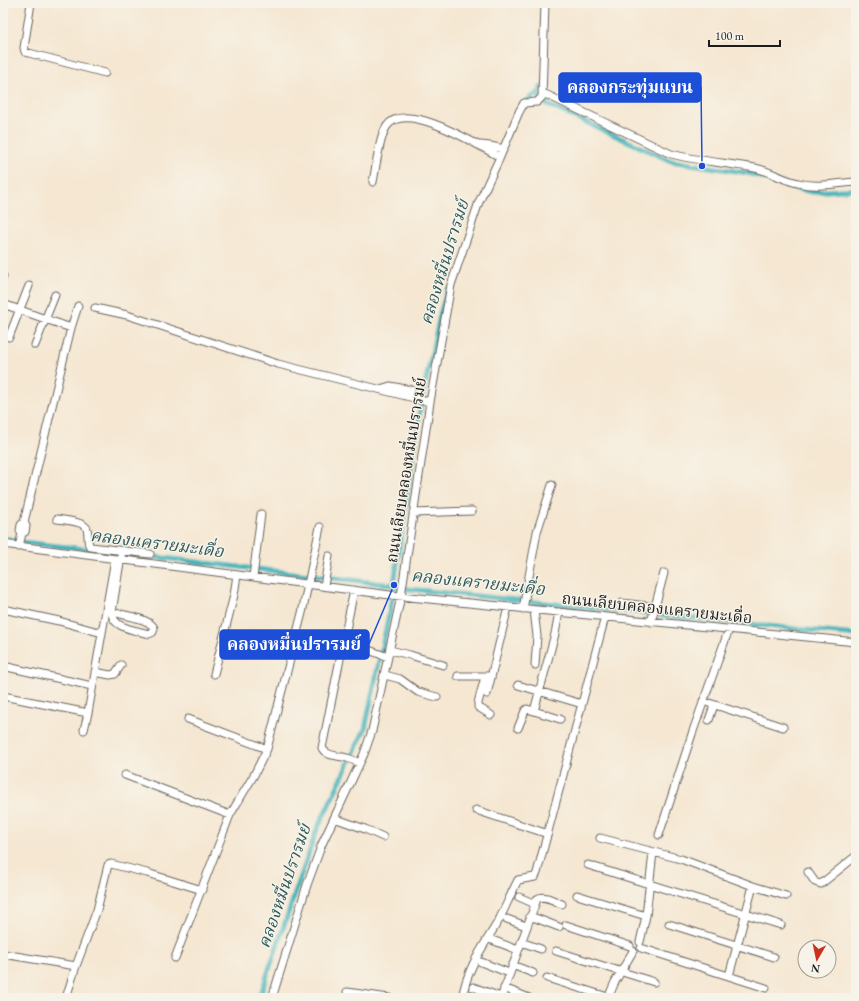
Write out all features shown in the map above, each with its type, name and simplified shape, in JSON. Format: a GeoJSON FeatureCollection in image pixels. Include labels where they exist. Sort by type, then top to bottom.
{"type":"FeatureCollection","features":[{"type":"Feature","properties":{"kind":"street"},"geometry":{"type":"LineString","coordinates":[[31,3],[24,48],[25,52],[106,73]]}},
{"type":"Feature","properties":{"kind":"street"},"geometry":{"type":"LineString","coordinates":[[545,3],[542,96],[671,154],[757,168],[806,185],[818,186],[856,182]]}},
{"type":"Feature","properties":{"kind":"street","name":"ถนนเลียบคลองหมื่นปรารมย์"},"geometry":{"type":"LineString","coordinates":[[272,998],[307,885],[322,844],[334,818],[354,761],[368,744],[372,731],[385,675],[385,654],[414,513],[426,401],[451,285],[479,202],[499,152],[522,105],[526,102],[537,102],[542,96]]}},
{"type":"Feature","properties":{"kind":"street"},"geometry":{"type":"LineString","coordinates":[[373,182],[384,130],[394,119],[416,118],[424,120],[454,132],[480,146],[499,152]]}},
{"type":"Feature","properties":{"kind":"street"},"geometry":{"type":"LineString","coordinates":[[9,337],[28,286]]}},
{"type":"Feature","properties":{"kind":"street"},"geometry":{"type":"LineString","coordinates":[[35,346],[55,295]]}},
{"type":"Feature","properties":{"kind":"street"},"geometry":{"type":"LineString","coordinates":[[3,304],[71,328]]}},
{"type":"Feature","properties":{"kind":"street"},"geometry":{"type":"LineString","coordinates":[[20,541],[25,532],[26,526],[24,522],[71,328],[78,306]]}},
{"type":"Feature","properties":{"kind":"street"},"geometry":{"type":"LineString","coordinates":[[95,308],[127,315],[278,364],[426,401]]}},
{"type":"Feature","properties":{"kind":"street"},"geometry":{"type":"LineString","coordinates":[[380,389],[390,386],[411,390]]}},
{"type":"Feature","properties":{"kind":"street"},"geometry":{"type":"LineString","coordinates":[[524,604],[537,532],[552,485]]}},
{"type":"Feature","properties":{"kind":"street"},"geometry":{"type":"LineString","coordinates":[[414,513],[472,511]]}},
{"type":"Feature","properties":{"kind":"street"},"geometry":{"type":"LineString","coordinates":[[253,572],[261,514]]}},
{"type":"Feature","properties":{"kind":"street"},"geometry":{"type":"LineString","coordinates":[[57,519],[86,526],[88,529],[87,543],[89,546],[120,556],[150,554]]}},
{"type":"Feature","properties":{"kind":"street"},"geometry":{"type":"LineString","coordinates":[[176,958],[230,815],[254,775],[267,749],[310,580],[320,527]]}},
{"type":"Feature","properties":{"kind":"street","name":"ถนนเลียบคลองแครายมะเดื่อ"},"geometry":{"type":"LineString","coordinates":[[3,544],[20,541],[237,575],[253,572],[325,582],[354,590],[398,593],[508,607],[524,604],[534,610],[605,617],[653,614],[730,629],[856,642]]}},
{"type":"Feature","properties":{"kind":"street"},"geometry":{"type":"LineString","coordinates":[[112,612],[145,620],[153,625],[153,632],[149,634],[126,627],[116,623],[112,618],[112,612],[120,556]]}},
{"type":"Feature","properties":{"kind":"street"},"geometry":{"type":"LineString","coordinates":[[84,730],[102,633],[120,556]]}},
{"type":"Feature","properties":{"kind":"street"},"geometry":{"type":"LineString","coordinates":[[325,582],[328,556]]}},
{"type":"Feature","properties":{"kind":"street"},"geometry":{"type":"LineString","coordinates":[[622,603],[653,614],[664,573]]}},
{"type":"Feature","properties":{"kind":"street"},"geometry":{"type":"LineString","coordinates":[[214,674],[234,595],[237,575]]}},
{"type":"Feature","properties":{"kind":"street"},"geometry":{"type":"LineString","coordinates":[[354,590],[322,748],[324,752],[328,754],[354,761]]}},
{"type":"Feature","properties":{"kind":"street"},"geometry":{"type":"LineString","coordinates":[[492,715],[478,707],[478,703],[488,676],[508,607]]}},
{"type":"Feature","properties":{"kind":"street"},"geometry":{"type":"LineString","coordinates":[[3,608],[102,633]]}},
{"type":"Feature","properties":{"kind":"street"},"geometry":{"type":"LineString","coordinates":[[534,610],[537,636],[535,665]]}},
{"type":"Feature","properties":{"kind":"street"},"geometry":{"type":"LineString","coordinates":[[534,711],[559,612]]}},
{"type":"Feature","properties":{"kind":"street"},"geometry":{"type":"LineString","coordinates":[[126,627],[129,616]]}},
{"type":"Feature","properties":{"kind":"street"},"geometry":{"type":"LineString","coordinates":[[462,998],[468,976],[476,957],[498,920],[518,880],[535,877],[537,873],[605,617]]}},
{"type":"Feature","properties":{"kind":"street"},"geometry":{"type":"LineString","coordinates":[[659,835],[703,701],[730,629]]}},
{"type":"Feature","properties":{"kind":"street"},"geometry":{"type":"LineString","coordinates":[[351,642],[385,654],[410,655],[443,665]]}},
{"type":"Feature","properties":{"kind":"street"},"geometry":{"type":"LineString","coordinates":[[95,672],[110,675],[115,674],[121,665]]}},
{"type":"Feature","properties":{"kind":"street"},"geometry":{"type":"LineString","coordinates":[[3,666],[92,686]]}},
{"type":"Feature","properties":{"kind":"street"},"geometry":{"type":"LineString","coordinates":[[385,675],[400,679],[418,692],[437,697]]}},
{"type":"Feature","properties":{"kind":"street"},"geometry":{"type":"LineString","coordinates":[[458,676],[488,676]]}},
{"type":"Feature","properties":{"kind":"street"},"geometry":{"type":"LineString","coordinates":[[487,694],[488,676]]}},
{"type":"Feature","properties":{"kind":"street"},"geometry":{"type":"LineString","coordinates":[[518,685],[582,704]]}},
{"type":"Feature","properties":{"kind":"street"},"geometry":{"type":"LineString","coordinates":[[3,696],[88,713]]}},
{"type":"Feature","properties":{"kind":"street"},"geometry":{"type":"LineString","coordinates":[[703,701],[783,727]]}},
{"type":"Feature","properties":{"kind":"street"},"geometry":{"type":"LineString","coordinates":[[709,720],[714,705]]}},
{"type":"Feature","properties":{"kind":"street"},"geometry":{"type":"LineString","coordinates":[[518,728],[527,709],[560,720]]}},
{"type":"Feature","properties":{"kind":"street"},"geometry":{"type":"LineString","coordinates":[[188,718],[267,749]]}},
{"type":"Feature","properties":{"kind":"street"},"geometry":{"type":"LineString","coordinates":[[125,774],[230,815]]}},
{"type":"Feature","properties":{"kind":"street"},"geometry":{"type":"LineString","coordinates":[[476,810],[548,834]]}},
{"type":"Feature","properties":{"kind":"street"},"geometry":{"type":"LineString","coordinates":[[334,818],[365,828],[383,838]]}},
{"type":"Feature","properties":{"kind":"street"},"geometry":{"type":"LineString","coordinates":[[600,838],[681,859],[753,886],[786,896]]}},
{"type":"Feature","properties":{"kind":"street"},"geometry":{"type":"LineString","coordinates":[[530,916],[640,950],[646,916],[653,852]]}},
{"type":"Feature","properties":{"kind":"street"},"geometry":{"type":"LineString","coordinates":[[808,872],[815,882],[821,884],[856,856]]}},
{"type":"Feature","properties":{"kind":"street"},"geometry":{"type":"LineString","coordinates":[[66,998],[76,966],[97,910],[108,865],[111,864],[147,873],[202,890]]}},
{"type":"Feature","properties":{"kind":"street"},"geometry":{"type":"LineString","coordinates":[[588,865],[781,925]]}},
{"type":"Feature","properties":{"kind":"street"},"geometry":{"type":"LineString","coordinates":[[729,976],[753,886]]}},
{"type":"Feature","properties":{"kind":"street"},"geometry":{"type":"LineString","coordinates":[[577,895],[646,916]]}},
{"type":"Feature","properties":{"kind":"street"},"geometry":{"type":"LineString","coordinates":[[518,897],[535,904]]}},
{"type":"Feature","properties":{"kind":"street"},"geometry":{"type":"LineString","coordinates":[[473,987],[501,997],[537,898],[544,897],[562,904]]}},
{"type":"Feature","properties":{"kind":"street"},"geometry":{"type":"LineString","coordinates":[[506,919],[526,926]]}},
{"type":"Feature","properties":{"kind":"street"},"geometry":{"type":"LineString","coordinates":[[669,924],[737,946],[774,956]]}},
{"type":"Feature","properties":{"kind":"street"},"geometry":{"type":"LineString","coordinates":[[492,940],[518,950]]}},
{"type":"Feature","properties":{"kind":"street"},"geometry":{"type":"LineString","coordinates":[[521,942],[541,949]]}},
{"type":"Feature","properties":{"kind":"street"},"geometry":{"type":"LineString","coordinates":[[641,945],[766,988]]}},
{"type":"Feature","properties":{"kind":"street"},"geometry":{"type":"LineString","coordinates":[[547,978],[609,998],[632,948]]}},
{"type":"Feature","properties":{"kind":"street"},"geometry":{"type":"LineString","coordinates":[[556,951],[654,982]]}},
{"type":"Feature","properties":{"kind":"street"},"geometry":{"type":"LineString","coordinates":[[3,954],[76,966]]}},
{"type":"Feature","properties":{"kind":"street"},"geometry":{"type":"LineString","coordinates":[[481,962],[509,973]]}},
{"type":"Feature","properties":{"kind":"street"},"geometry":{"type":"LineString","coordinates":[[512,965],[533,972]]}},
{"type":"Feature","properties":{"kind":"street"},"geometry":{"type":"LineString","coordinates":[[504,988],[529,998]]}},
{"type":"Feature","properties":{"kind":"street"},"geometry":{"type":"LineString","coordinates":[[347,992],[389,998]]}},
{"type":"Feature","properties":{"kind":"waterway","name":"คลองหมื่นปรารมย์"},"geometry":{"type":"LineString","coordinates":[[524,103],[540,91],[541,87]]}},
{"type":"Feature","properties":{"kind":"waterway"},"geometry":{"type":"LineString","coordinates":[[539,96],[546,104],[671,161],[748,173],[798,189],[813,192],[856,189]]}},
{"type":"Feature","properties":{"kind":"waterway","name":"คลองหมื่นปรารมย์"},"geometry":{"type":"LineString","coordinates":[[253,998],[261,993],[317,829],[365,729],[391,604],[421,403],[441,311],[448,289]]}},
{"type":"Feature","properties":{"kind":"waterway","name":"คลองแครายมะเดื่อ"},"geometry":{"type":"LineString","coordinates":[[3,538],[21,542],[94,550]]}},
{"type":"Feature","properties":{"kind":"waterway","name":"คลองแครายมะเดื่อ"},"geometry":{"type":"LineString","coordinates":[[146,556],[394,585],[399,588],[856,635]]}},
{"type":"Feature","properties":{"kind":"place","name":"คลองกระทุ่มแบน"},"geometry":{"type":"Point","coordinates":[702,166]}},
{"type":"Feature","properties":{"kind":"place","name":"คลองหมื่นปรารมย์"},"geometry":{"type":"Point","coordinates":[394,585]}}]}
